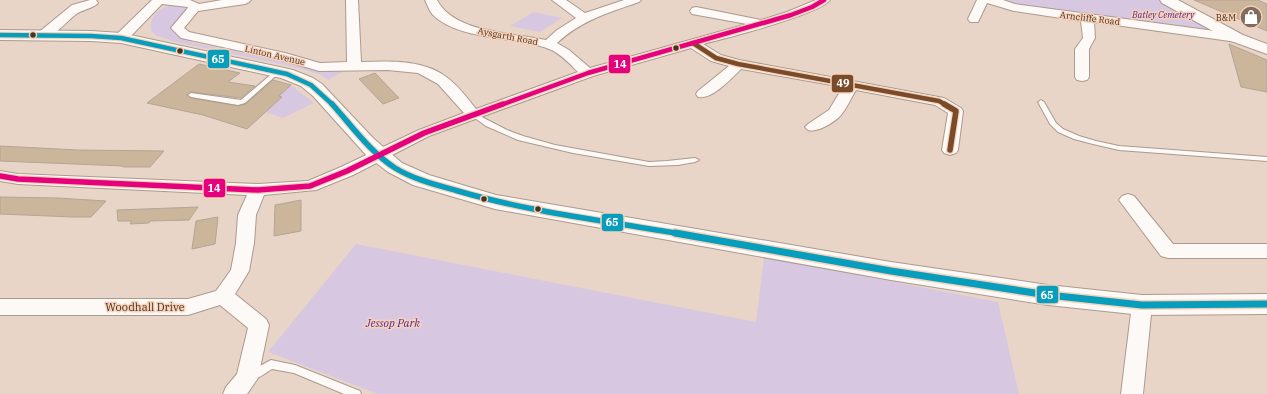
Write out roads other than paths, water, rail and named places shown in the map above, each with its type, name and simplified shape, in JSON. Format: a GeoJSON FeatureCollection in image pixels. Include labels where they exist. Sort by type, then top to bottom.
{"type":"FeatureCollection","features":[{"type":"Feature","properties":{"kind":"main road"},"geometry":{"type":"LineString","coordinates":[[0,35],[91,36],[121,38],[277,72],[308,83],[325,96],[377,156],[411,177],[495,202],[891,271],[1048,295],[1142,305],[1267,304]]}},
{"type":"Feature","properties":{"kind":"street"},"geometry":{"type":"LineString","coordinates":[[121,38],[159,0],[184,2],[194,5],[193,8],[245,0]]}},
{"type":"Feature","properties":{"kind":"street"},"geometry":{"type":"LineString","coordinates":[[352,0],[354,66],[399,66],[426,72],[444,82],[474,115]]}},
{"type":"Feature","properties":{"kind":"street","name":"Aysgarth Road"},"geometry":{"type":"LineString","coordinates":[[431,0],[433,7],[439,13],[463,27],[548,45],[567,55],[588,73]]}},
{"type":"Feature","properties":{"kind":"street"},"geometry":{"type":"LineString","coordinates":[[558,0],[584,18]]}},
{"type":"Feature","properties":{"kind":"street"},"geometry":{"type":"LineString","coordinates":[[548,45],[562,33],[584,18],[635,0]]}},
{"type":"Feature","properties":{"kind":"street"},"geometry":{"type":"LineString","coordinates":[[0,176],[18,179],[258,190],[310,186],[347,171],[424,133],[588,73],[798,12],[812,7],[824,0]]}},
{"type":"Feature","properties":{"kind":"street"},"geometry":{"type":"LineString","coordinates":[[974,19],[983,0]]}},
{"type":"Feature","properties":{"kind":"street","name":"Arncliffe Road"},"geometry":{"type":"LineString","coordinates":[[990,0],[1014,7],[1237,38]]}},
{"type":"Feature","properties":{"kind":"street"},"geometry":{"type":"LineString","coordinates":[[1167,0],[1237,38],[1267,50]]}},
{"type":"Feature","properties":{"kind":"street"},"geometry":{"type":"LineString","coordinates":[[43,36],[76,8],[92,3]]}},
{"type":"Feature","properties":{"kind":"street","name":"Linton Avenue"},"geometry":{"type":"LineString","coordinates":[[193,8],[177,28],[185,35],[285,57],[319,67],[354,66]]}},
{"type":"Feature","properties":{"kind":"street"},"geometry":{"type":"LineString","coordinates":[[696,11],[761,23]]}},
{"type":"Feature","properties":{"kind":"street"},"geometry":{"type":"LineString","coordinates":[[1082,77],[1082,49],[1089,38],[1087,17]]}},
{"type":"Feature","properties":{"kind":"street"},"geometry":{"type":"LineString","coordinates":[[693,43],[716,58],[738,64],[852,84],[941,94],[956,111],[950,150]]}},
{"type":"Feature","properties":{"kind":"street"},"geometry":{"type":"LineString","coordinates":[[702,94],[725,77],[738,64]]}},
{"type":"Feature","properties":{"kind":"street"},"geometry":{"type":"LineString","coordinates":[[814,127],[835,113],[852,84]]}},
{"type":"Feature","properties":{"kind":"street"},"geometry":{"type":"LineString","coordinates":[[240,386],[259,325],[223,296],[240,271],[245,243],[247,215],[258,190]]}},
{"type":"Feature","properties":{"kind":"street"},"geometry":{"type":"LineString","coordinates":[[1128,200],[1168,251],[1267,251]]}},
{"type":"Feature","properties":{"kind":"street","name":"Woodhall Drive"},"geometry":{"type":"LineString","coordinates":[[0,307],[188,307],[223,296]]}},
{"type":"Feature","properties":{"kind":"street"},"geometry":{"type":"LineString","coordinates":[[1132,394],[1142,305]]}},
{"type":"Feature","properties":{"kind":"lane"},"geometry":{"type":"LineString","coordinates":[[191,95],[238,103],[243,102],[277,72]]}},
{"type":"Feature","properties":{"kind":"lane"},"geometry":{"type":"LineString","coordinates":[[1041,102],[1056,128],[1070,135],[1097,143],[1119,148],[1267,160]]}},
{"type":"Feature","properties":{"kind":"lane"},"geometry":{"type":"LineString","coordinates":[[474,115],[485,122],[519,137],[560,147],[649,164],[695,160]]}},
{"type":"Feature","properties":{"kind":"lane"},"geometry":{"type":"LineString","coordinates":[[240,386],[271,364],[295,369],[356,394]]}},
{"type":"Feature","properties":{"kind":"place","name":"B&M"},"geometry":{"type":"Point","coordinates":[1251,17]}},
{"type":"Feature","properties":{"kind":"park label","name":"Batley Cemetery"},"geometry":{"type":"Point","coordinates":[1163,14]}},
{"type":"Feature","properties":{"kind":"park label","name":"Jessop Park"},"geometry":{"type":"Point","coordinates":[393,323]}}]}
